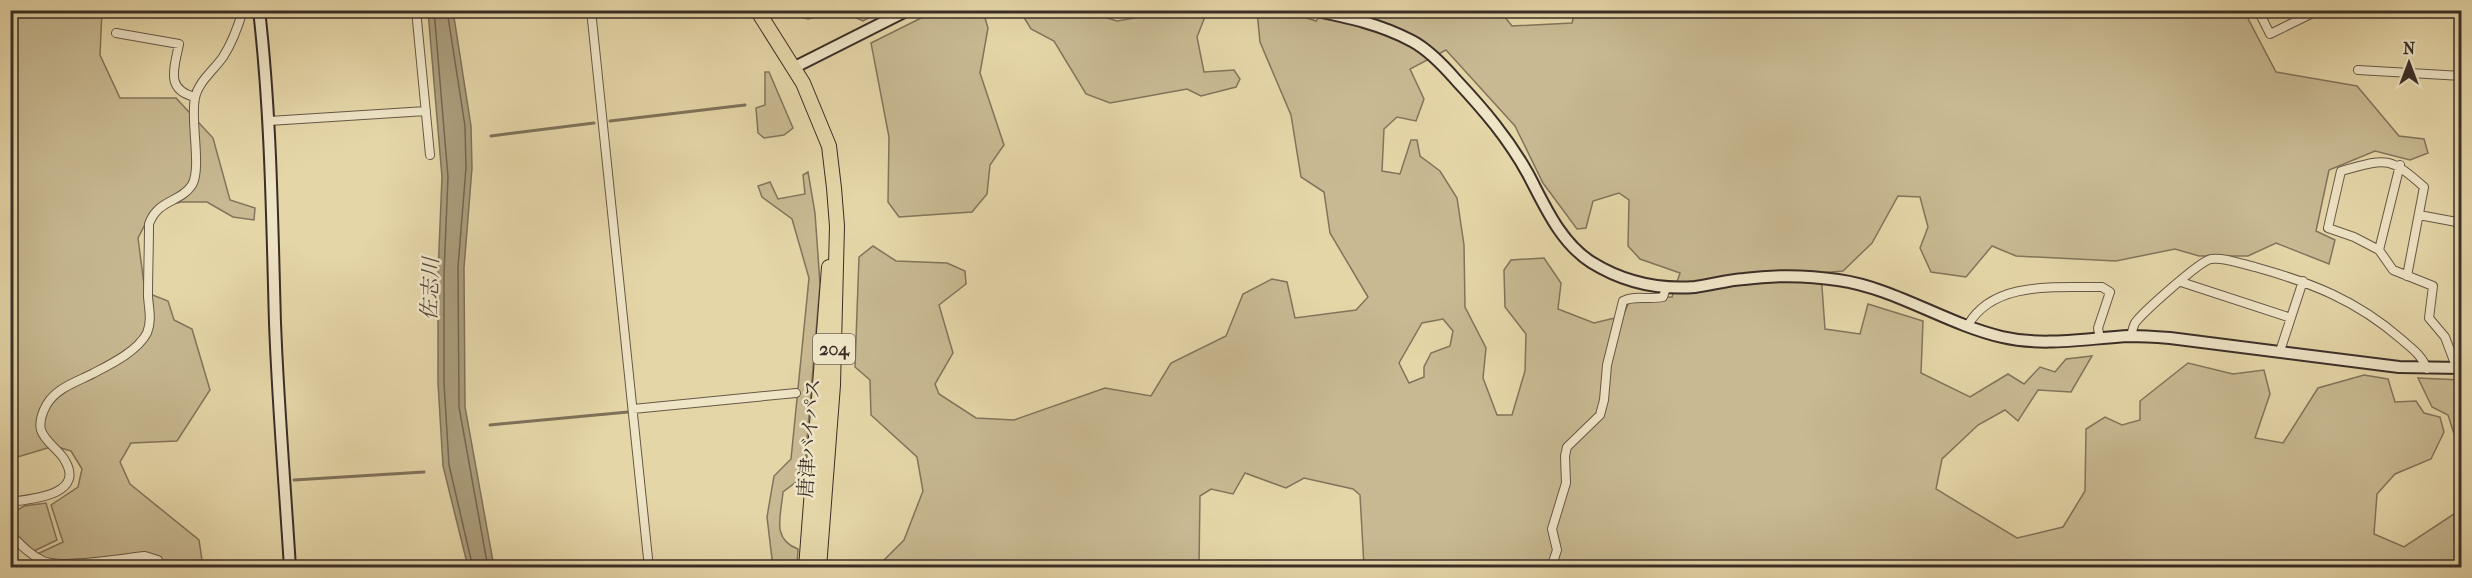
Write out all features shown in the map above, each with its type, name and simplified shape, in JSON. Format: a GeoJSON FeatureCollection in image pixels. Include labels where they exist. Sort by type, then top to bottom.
{"type":"FeatureCollection","features":[{"type":"Feature","properties":{"kind":"highway","name":"唐津バイパス"},"geometry":{"type":"LineString","coordinates":[[757,10],[795,67],[828,146],[837,226],[833,385],[819,567]]}},
{"type":"Feature","properties":{"kind":"highway","name":"唐津バイパス"},"geometry":{"type":"LineString","coordinates":[[806,567],[829,262],[829,226],[821,133]]}},
{"type":"Feature","properties":{"kind":"street"},"geometry":{"type":"LineString","coordinates":[[10,502],[45,498],[57,492],[68,477],[69,469],[64,457],[44,437],[40,429],[40,421],[46,406],[54,395],[110,364],[138,344],[146,333],[151,316],[148,299],[149,224],[153,213],[159,207],[184,193],[192,184],[195,166],[195,97],[228,47],[243,10]]}},
{"type":"Feature","properties":{"kind":"street"},"geometry":{"type":"LineString","coordinates":[[259,10],[269,121],[275,325],[290,567]]}},
{"type":"Feature","properties":{"kind":"street"},"geometry":{"type":"LineString","coordinates":[[416,10],[430,155]]}},
{"type":"Feature","properties":{"kind":"street"},"geometry":{"type":"LineString","coordinates":[[591,10],[649,567]]}},
{"type":"Feature","properties":{"kind":"street"},"geometry":{"type":"LineString","coordinates":[[795,67],[908,10]]}},
{"type":"Feature","properties":{"kind":"street"},"geometry":{"type":"LineString","coordinates":[[1312,10],[1353,18],[1377,26],[1412,41],[1435,57],[1490,116],[1512,145],[1562,236],[1589,261],[1616,276],[1641,284],[1666,288],[1696,287],[1781,275],[1841,280],[1873,289],[1998,336],[2022,341],[2047,342],[2132,336],[2201,340],[2427,369],[2459,368],[2445,337],[2429,318],[2433,286],[2407,276],[2393,270],[2379,249],[2328,228],[2341,171],[2378,161],[2400,165],[2424,187],[2407,276]]}},
{"type":"Feature","properties":{"kind":"street"},"geometry":{"type":"LineString","coordinates":[[2258,10],[2270,34],[2319,10]]}},
{"type":"Feature","properties":{"kind":"street"},"geometry":{"type":"LineString","coordinates":[[116,33],[179,44],[172,78],[185,95],[195,97]]}},
{"type":"Feature","properties":{"kind":"street"},"geometry":{"type":"LineString","coordinates":[[2358,70],[2462,76]]}},
{"type":"Feature","properties":{"kind":"street"},"geometry":{"type":"LineString","coordinates":[[269,121],[426,111]]}},
{"type":"Feature","properties":{"kind":"street"},"geometry":{"type":"LineString","coordinates":[[2379,249],[2400,165]]}},
{"type":"Feature","properties":{"kind":"street"},"geometry":{"type":"LineString","coordinates":[[2419,215],[2462,223]]}},
{"type":"Feature","properties":{"kind":"street"},"geometry":{"type":"LineString","coordinates":[[2132,336],[2134,324],[2186,275],[2203,262],[2212,259],[2234,262],[2303,281],[2346,299],[2378,319],[2423,359],[2427,369]]}},
{"type":"Feature","properties":{"kind":"street"},"geometry":{"type":"LineString","coordinates":[[2280,351],[2303,281]]}},
{"type":"Feature","properties":{"kind":"street"},"geometry":{"type":"LineString","coordinates":[[2181,282],[2291,318]]}},
{"type":"Feature","properties":{"kind":"street"},"geometry":{"type":"LineString","coordinates":[[1968,325],[1974,315],[2009,292],[2102,287],[2110,292],[2098,328],[2100,339]]}},
{"type":"Feature","properties":{"kind":"street"},"geometry":{"type":"LineString","coordinates":[[1551,567],[1557,550],[1552,529],[1566,483],[1567,447],[1600,415],[1604,400],[1607,365],[1623,301],[1628,298],[1663,297],[1666,288]]}},
{"type":"Feature","properties":{"kind":"street"},"geometry":{"type":"LineString","coordinates":[[633,409],[796,393]]}},
{"type":"Feature","properties":{"kind":"street"},"geometry":{"type":"LineString","coordinates":[[10,534],[30,554],[44,562],[59,564],[145,556],[158,560],[160,567]]}},
{"type":"Feature","properties":{"kind":"shaded area"},"geometry":{"type":"Polygon","coordinates":[[[882,10],[863,21],[840,11],[808,19],[777,11],[882,10]]]}},
{"type":"Feature","properties":{"kind":"shaded area"},"geometry":{"type":"Polygon","coordinates":[[[937,10],[983,11],[988,28],[980,73],[1004,145],[990,165],[987,194],[972,212],[899,217],[888,202],[889,137],[871,43],[937,10]]]}},
{"type":"Feature","properties":{"kind":"shaded area"},"geometry":{"type":"Polygon","coordinates":[[[1575,10],[2244,11],[2276,72],[2357,86],[2399,136],[2424,139],[2428,153],[2410,160],[2375,151],[2329,170],[2316,231],[2335,240],[2329,264],[2276,243],[2248,256],[2199,256],[2175,249],[2116,261],[2016,256],[1992,246],[1966,277],[1931,272],[1920,248],[1928,227],[1920,197],[1898,196],[1872,243],[1843,271],[1821,273],[1825,329],[1860,334],[1868,304],[1923,321],[1921,373],[1970,397],[2008,374],[2024,384],[2040,367],[2055,372],[2066,359],[2092,356],[2071,392],[2038,390],[2018,421],[2005,410],[1978,425],[1942,459],[1936,489],[2017,538],[2063,527],[2085,491],[2086,429],[2105,417],[2122,425],[2140,420],[2140,401],[2188,363],[2233,374],[2264,370],[2270,394],[2255,438],[2283,443],[2318,388],[2364,375],[2388,379],[2395,402],[2416,401],[2424,413],[2440,417],[2444,432],[2431,459],[2395,474],[2377,494],[2374,534],[2404,547],[2457,512],[2461,515],[2461,567],[1364,567],[1360,495],[1353,489],[1304,478],[1286,488],[1245,473],[1233,494],[1211,489],[1200,496],[1199,567],[843,568],[846,563],[881,563],[904,540],[923,491],[917,457],[871,415],[870,380],[855,367],[859,257],[873,246],[896,261],[947,263],[965,271],[966,284],[939,305],[953,353],[935,384],[939,394],[976,418],[1014,420],[1105,388],[1151,396],[1171,363],[1226,336],[1243,294],[1272,279],[1287,282],[1295,318],[1356,310],[1368,297],[1330,233],[1324,192],[1301,177],[1291,115],[1260,42],[1257,11],[1286,11],[1316,21],[1324,11],[1500,11],[1512,26],[1572,23],[1575,10]],[[1446,50],[1410,69],[1424,99],[1416,121],[1397,117],[1384,129],[1382,171],[1400,174],[1411,140],[1417,140],[1420,156],[1440,171],[1457,198],[1464,245],[1465,307],[1486,348],[1483,378],[1497,415],[1512,415],[1525,371],[1526,334],[1505,307],[1504,270],[1511,260],[1544,258],[1561,283],[1558,309],[1594,323],[1623,316],[1631,297],[1672,297],[1680,273],[1640,259],[1628,246],[1629,200],[1619,193],[1593,201],[1586,228],[1577,229],[1543,183],[1515,126],[1446,50]],[[1443,319],[1422,323],[1399,363],[1409,383],[1424,377],[1424,367],[1431,353],[1450,346],[1453,331],[1443,319]]]}},
{"type":"Feature","properties":{"kind":"shaded area"},"geometry":{"type":"Polygon","coordinates":[[[11,11],[102,11],[100,55],[120,98],[176,98],[213,138],[230,200],[255,208],[254,220],[233,217],[207,202],[181,202],[153,209],[138,238],[145,292],[168,301],[174,320],[192,329],[210,390],[177,441],[131,443],[120,462],[130,484],[199,540],[203,567],[36,567],[33,556],[63,542],[51,505],[78,487],[82,469],[71,451],[54,446],[11,459],[11,11]]]}},
{"type":"Feature","properties":{"kind":"shaded area"},"geometry":{"type":"Polygon","coordinates":[[[1020,11],[1047,11],[1055,14],[1085,11],[1117,21],[1157,14],[1162,11],[1205,11],[1206,14],[1197,37],[1204,72],[1234,70],[1240,79],[1236,87],[1201,96],[1187,89],[1110,103],[1086,94],[1054,41],[1031,29],[1020,11]]]}},
{"type":"Feature","properties":{"kind":"shaded area"},"geometry":{"type":"Polygon","coordinates":[[[765,72],[769,72],[793,128],[784,135],[764,138],[758,133],[756,108],[765,105],[765,72]]]}},
{"type":"Feature","properties":{"kind":"shaded area"},"geometry":{"type":"Polygon","coordinates":[[[808,172],[815,213],[820,284],[804,476],[783,492],[780,518],[781,533],[784,539],[798,549],[797,567],[773,567],[767,517],[774,476],[791,459],[809,278],[792,219],[762,197],[758,186],[770,182],[778,199],[805,194],[803,175],[808,172]]]}},
{"type":"Feature","properties":{"kind":"shaded area"},"geometry":{"type":"Polygon","coordinates":[[[2418,378],[2461,380],[2461,446],[2457,443],[2448,415],[2432,407],[2418,378]]]}},
{"type":"Feature","properties":{"kind":"shaded area"},"geometry":{"type":"Polygon","coordinates":[[[46,503],[57,540],[34,551],[11,530],[11,514],[24,506],[46,503]]]}},
{"type":"Feature","properties":{"kind":"water"},"geometry":{"type":"Polygon","coordinates":[[[428,11],[453,11],[471,126],[472,168],[464,268],[465,407],[494,567],[468,567],[443,466],[438,383],[438,273],[442,177],[428,11]]]}},
{"type":"Feature","properties":{"kind":"waterway"},"geometry":{"type":"LineString","coordinates":[[610,121],[745,105]]}},
{"type":"Feature","properties":{"kind":"waterway"},"geometry":{"type":"LineString","coordinates":[[491,136],[594,123]]}},
{"type":"Feature","properties":{"kind":"waterway"},"geometry":{"type":"LineString","coordinates":[[490,425],[628,412]]}},
{"type":"Feature","properties":{"kind":"waterway"},"geometry":{"type":"LineString","coordinates":[[294,480],[424,472]]}},
{"type":"Feature","properties":{"kind":"water label","name":"佐志川"},"geometry":{"type":"Point","coordinates":[430,289]}}]}
